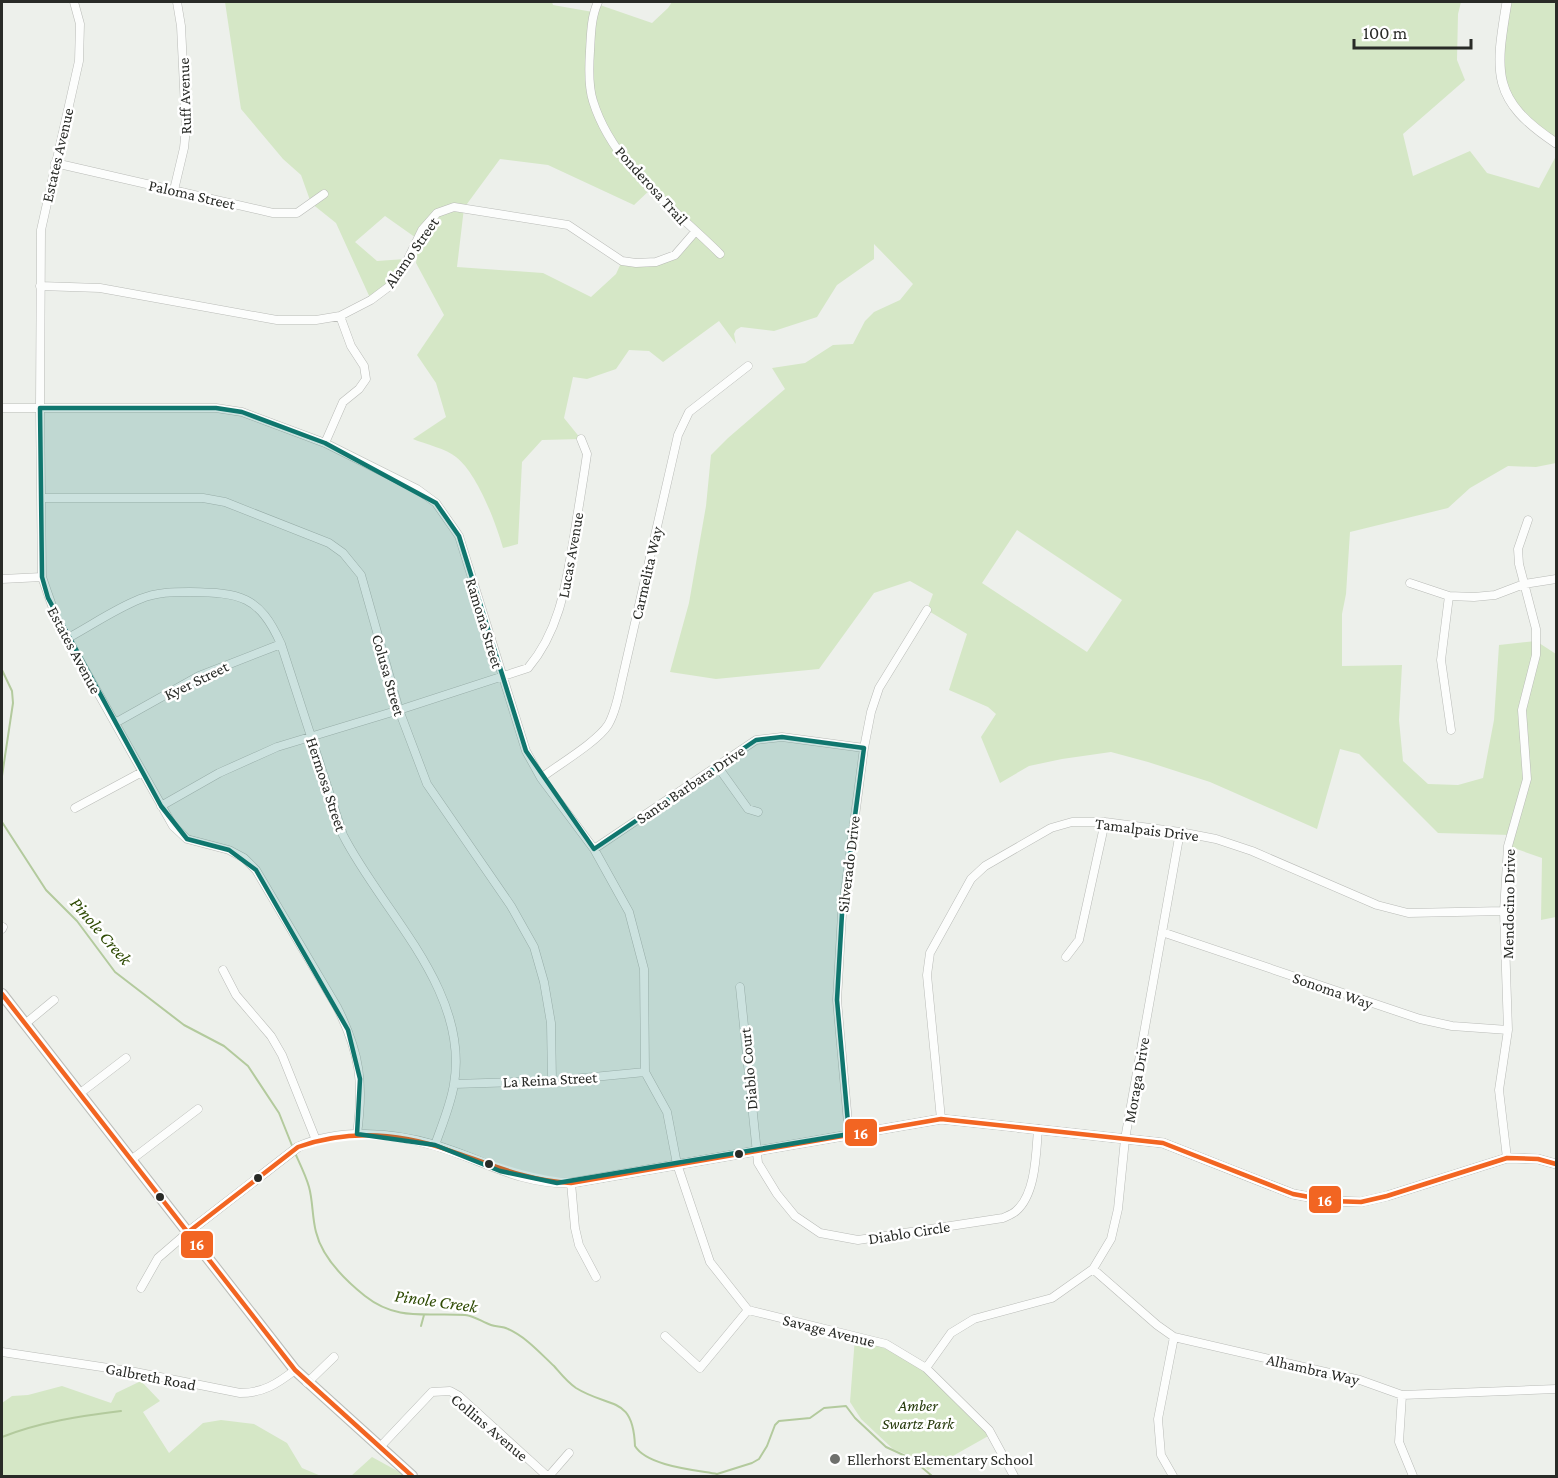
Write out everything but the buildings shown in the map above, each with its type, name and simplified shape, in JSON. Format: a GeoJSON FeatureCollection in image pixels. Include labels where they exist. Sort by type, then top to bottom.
{"type":"FeatureCollection","features":[{"type":"Feature","properties":{"kind":"main road"},"geometry":{"type":"LineString","coordinates":[[2,994],[295,1370],[412,1476]]}},
{"type":"Feature","properties":{"kind":"street","name":"Estates Avenue"},"geometry":{"type":"LineString","coordinates":[[74,2],[80,24],[79,61],[41,230],[39,286],[42,577],[57,620],[173,826],[187,839],[229,850],[244,858],[256,870],[348,1030],[357,1057],[360,1079],[361,1104],[357,1134]]}},
{"type":"Feature","properties":{"kind":"street","name":"Ruff Avenue"},"geometry":{"type":"LineString","coordinates":[[174,190],[184,148],[186,128],[181,26],[177,2]]}},
{"type":"Feature","properties":{"kind":"street","name":"Ponderosa Trail"},"geometry":{"type":"LineString","coordinates":[[598,2],[593,12],[589,64],[592,99],[608,137],[630,166],[720,254]]}},
{"type":"Feature","properties":{"kind":"street"},"geometry":{"type":"LineString","coordinates":[[1507,2],[1499,58],[1504,92],[1517,112],[1535,129],[1557,143]]}},
{"type":"Feature","properties":{"kind":"street","name":"Paloma Street"},"geometry":{"type":"LineString","coordinates":[[55,163],[273,213],[297,213],[324,194]]}},
{"type":"Feature","properties":{"kind":"street","name":"Alamo Street"},"geometry":{"type":"LineString","coordinates":[[39,286],[100,288],[277,320],[316,320],[340,316],[371,300],[391,285],[407,261],[422,230],[437,213],[454,207],[568,225],[622,261],[636,263],[656,262],[675,255],[695,232]]}},
{"type":"Feature","properties":{"kind":"street"},"geometry":{"type":"LineString","coordinates":[[325,443],[343,402],[359,389],[366,379],[364,366],[351,346],[340,316]]}},
{"type":"Feature","properties":{"kind":"street","name":"Carmelita Way"},"geometry":{"type":"LineString","coordinates":[[541,778],[598,736],[607,726],[614,711],[621,684],[678,435],[689,412],[748,366]]}},
{"type":"Feature","properties":{"kind":"street","name":"Ramona Street"},"geometry":{"type":"LineString","coordinates":[[2,408],[216,408],[243,412],[325,443],[417,489],[436,503],[459,536],[526,751],[541,778],[594,849],[629,912],[644,969],[645,1072],[667,1112],[677,1164]]}},
{"type":"Feature","properties":{"kind":"street","name":"Lucas Avenue"},"geometry":{"type":"LineString","coordinates":[[161,806],[219,773],[277,747],[528,668],[541,653],[564,596],[587,454],[581,439]]}},
{"type":"Feature","properties":{"kind":"street","name":"Colusa Street"},"geometry":{"type":"LineString","coordinates":[[40,498],[203,498],[225,502],[329,543],[344,553],[361,575],[399,710],[427,784],[511,906],[534,947],[544,982],[551,1023],[552,1081]]}},
{"type":"Feature","properties":{"kind":"street","name":"Mendocino Drive"},"geometry":{"type":"LineString","coordinates":[[1507,1158],[1499,1090],[1508,1030],[1504,911],[1508,846],[1527,779],[1522,710],[1536,655],[1536,629],[1519,564],[1518,549],[1528,520]]}},
{"type":"Feature","properties":{"kind":"street"},"geometry":{"type":"LineString","coordinates":[[2,579],[42,577]]}},
{"type":"Feature","properties":{"kind":"street"},"geometry":{"type":"LineString","coordinates":[[1410,583],[1449,596],[1474,597],[1495,595],[1524,584],[1557,579]]}},
{"type":"Feature","properties":{"kind":"street","name":"Hermosa Street"},"geometry":{"type":"LineString","coordinates":[[68,638],[140,599],[166,592],[226,593],[240,597],[257,608],[270,621],[281,644],[336,815],[348,844],[419,952],[436,984],[450,1020],[453,1036],[454,1084],[435,1145]]}},
{"type":"Feature","properties":{"kind":"street"},"geometry":{"type":"LineString","coordinates":[[1449,596],[1441,660],[1451,730]]}},
{"type":"Feature","properties":{"kind":"street","name":"Silverado Drive"},"geometry":{"type":"LineString","coordinates":[[849,1134],[837,1000],[842,914],[864,748],[871,712],[879,688],[927,610]]}},
{"type":"Feature","properties":{"kind":"street","name":"Kyer Street"},"geometry":{"type":"LineString","coordinates":[[115,723],[199,676],[281,644]]}},
{"type":"Feature","properties":{"kind":"street","name":"Santa Barbara Drive"},"geometry":{"type":"LineString","coordinates":[[594,849],[756,740],[782,737],[864,748]]}},
{"type":"Feature","properties":{"kind":"street"},"geometry":{"type":"LineString","coordinates":[[718,767],[748,809],[758,812]]}},
{"type":"Feature","properties":{"kind":"street"},"geometry":{"type":"LineString","coordinates":[[75,808],[142,772]]}},
{"type":"Feature","properties":{"kind":"street","name":"Tamalpais Drive"},"geometry":{"type":"LineString","coordinates":[[940,1119],[927,975],[930,953],[971,879],[985,866],[1051,828],[1072,822],[1105,822],[1216,838],[1252,851],[1377,905],[1408,913],[1504,911]]}},
{"type":"Feature","properties":{"kind":"street"},"geometry":{"type":"LineString","coordinates":[[1066,957],[1079,939],[1105,822]]}},
{"type":"Feature","properties":{"kind":"street","name":"Moraga Drive"},"geometry":{"type":"LineString","coordinates":[[926,1368],[951,1333],[974,1319],[1052,1298],[1093,1269],[1111,1239],[1118,1209],[1125,1139],[1180,832]]}},
{"type":"Feature","properties":{"kind":"street","name":"Sonoma Way"},"geometry":{"type":"LineString","coordinates":[[1162,932],[1420,1019],[1452,1026],[1508,1030]]}},
{"type":"Feature","properties":{"kind":"street"},"geometry":{"type":"LineString","coordinates":[[224,970],[236,995],[271,1036],[282,1055],[314,1140]]}},
{"type":"Feature","properties":{"kind":"street","name":"Diablo Court"},"geometry":{"type":"LineString","coordinates":[[741,987],[756,1151]]}},
{"type":"Feature","properties":{"kind":"street"},"geometry":{"type":"LineString","coordinates":[[25,1024],[54,1000]]}},
{"type":"Feature","properties":{"kind":"street"},"geometry":{"type":"LineString","coordinates":[[79,1094],[126,1058]]}},
{"type":"Feature","properties":{"kind":"street","name":"La Reina Street"},"geometry":{"type":"LineString","coordinates":[[454,1084],[552,1081],[645,1072]]}},
{"type":"Feature","properties":{"kind":"street"},"geometry":{"type":"LineString","coordinates":[[131,1160],[198,1110]]}},
{"type":"Feature","properties":{"kind":"street"},"geometry":{"type":"LineString","coordinates":[[141,1288],[158,1258],[281,1159],[298,1147],[314,1140],[337,1135],[400,1137],[435,1145],[520,1177],[557,1183],[571,1183],[940,1119],[1163,1143],[1293,1194],[1332,1201],[1361,1202],[1387,1196],[1507,1158],[1557,1164]]}},
{"type":"Feature","properties":{"kind":"street","name":"Diablo Circle"},"geometry":{"type":"LineString","coordinates":[[756,1151],[762,1170],[777,1194],[795,1216],[820,1233],[858,1240],[1003,1218],[1017,1210],[1028,1195],[1038,1129]]}},
{"type":"Feature","properties":{"kind":"street"},"geometry":{"type":"LineString","coordinates":[[665,1336],[700,1368],[748,1310],[710,1262],[677,1164]]}},
{"type":"Feature","properties":{"kind":"street"},"geometry":{"type":"LineString","coordinates":[[571,1183],[579,1245],[596,1277]]}},
{"type":"Feature","properties":{"kind":"street","name":"Alhambra Way"},"geometry":{"type":"LineString","coordinates":[[1093,1269],[1174,1337],[1360,1380],[1402,1395],[1557,1389]]}},
{"type":"Feature","properties":{"kind":"street","name":"Savage Avenue"},"geometry":{"type":"LineString","coordinates":[[748,1310],[886,1344],[926,1368],[989,1430],[1014,1476]]}},
{"type":"Feature","properties":{"kind":"street"},"geometry":{"type":"LineString","coordinates":[[1173,1476],[1161,1455],[1158,1419],[1174,1337]]}},
{"type":"Feature","properties":{"kind":"street","name":"Galbreth Road"},"geometry":{"type":"LineString","coordinates":[[2,1352],[135,1372],[240,1393],[267,1389],[295,1370]]}},
{"type":"Feature","properties":{"kind":"street"},"geometry":{"type":"LineString","coordinates":[[307,1383],[334,1357]]}},
{"type":"Feature","properties":{"kind":"street","name":"Collins Avenue"},"geometry":{"type":"LineString","coordinates":[[380,1448],[432,1392],[450,1391],[459,1396],[548,1476]]}},
{"type":"Feature","properties":{"kind":"street"},"geometry":{"type":"LineString","coordinates":[[1402,1395],[1399,1442],[1413,1476]]}},
{"type":"Feature","properties":{"kind":"street"},"geometry":{"type":"LineString","coordinates":[[548,1476],[569,1453]]}},
{"type":"Feature","properties":{"kind":"highlighted area"},"geometry":{"type":"Polygon","coordinates":[[[40,408],[216,408],[242,412],[325,443],[436,503],[459,536],[526,751],[594,849],[756,740],[782,737],[864,748],[842,914],[837,1000],[849,1134],[557,1183],[500,1171],[435,1145],[357,1134],[360,1079],[348,1030],[256,870],[229,850],[187,839],[161,806],[48,598],[42,577],[40,408]]]}},
{"type":"Feature","properties":{"kind":"green space"},"geometry":{"type":"Polygon","coordinates":[[[225,2],[552,2],[553,5],[593,12],[597,4],[652,23],[672,2],[1461,2],[1458,14],[1457,60],[1465,80],[1403,134],[1413,176],[1470,151],[1487,173],[1539,188],[1556,156],[1556,463],[1536,467],[1508,466],[1470,488],[1448,508],[1350,532],[1346,594],[1342,614],[1342,666],[1402,665],[1399,720],[1403,761],[1428,784],[1458,785],[1483,778],[1494,720],[1499,645],[1536,641],[1556,654],[1556,917],[1541,920],[1542,858],[1508,846],[1511,835],[1438,833],[1359,754],[1340,749],[1317,829],[1210,782],[1111,752],[1029,766],[1000,783],[981,737],[996,714],[988,707],[949,690],[967,634],[927,610],[933,594],[910,581],[874,593],[819,669],[716,679],[670,672],[689,603],[706,506],[711,455],[785,389],[772,368],[805,363],[833,345],[853,344],[865,321],[874,312],[900,300],[913,284],[874,244],[874,259],[837,285],[817,317],[774,331],[741,327],[734,334],[736,344],[719,321],[663,362],[649,351],[629,350],[616,369],[587,379],[573,377],[564,418],[581,439],[542,440],[522,462],[518,544],[503,548],[485,499],[464,464],[447,452],[413,439],[446,417],[436,383],[417,355],[444,315],[416,263],[419,240],[385,216],[355,242],[377,261],[405,259],[391,285],[371,300],[336,223],[311,203],[301,175],[283,159],[241,109],[225,2]],[[500,159],[464,208],[457,267],[543,273],[591,297],[616,274],[622,261],[636,263],[675,255],[694,232],[652,188],[634,205],[548,165],[500,159]],[[1017,530],[982,583],[1087,652],[1122,600],[1017,530]]]}},
{"type":"Feature","properties":{"kind":"green space"},"geometry":{"type":"Polygon","coordinates":[[[1507,2],[1556,2],[1556,143],[1535,129],[1504,92],[1499,47],[1507,2]]]}},
{"type":"Feature","properties":{"kind":"green space","name":"Amber Swartz Park"},"geometry":{"type":"Polygon","coordinates":[[[855,1337],[904,1358],[935,1376],[963,1399],[990,1435],[928,1470],[915,1458],[893,1449],[861,1419],[850,1402],[855,1337]]]}},
{"type":"Feature","properties":{"kind":"green space"},"geometry":{"type":"Polygon","coordinates":[[[141,1381],[160,1401],[143,1412],[169,1453],[203,1423],[221,1420],[254,1424],[287,1443],[302,1468],[321,1476],[2,1476],[2,1403],[12,1396],[28,1395],[62,1386],[111,1403],[116,1393],[141,1381]]]}},
{"type":"Feature","properties":{"kind":"green space"},"geometry":{"type":"Polygon","coordinates":[[[372,1457],[403,1474],[406,1476],[351,1476],[372,1457]]]}},
{"type":"Feature","properties":{"kind":"waterway","name":"Pinole Creek"},"geometry":{"type":"LineString","coordinates":[[2,670],[12,691],[13,703],[2,776]]}},
{"type":"Feature","properties":{"kind":"waterway","name":"Pinole Creek"},"geometry":{"type":"LineString","coordinates":[[2,822],[46,890],[77,921],[115,972],[184,1025],[224,1046],[248,1066],[279,1113],[293,1148]]}},
{"type":"Feature","properties":{"kind":"waterway","name":"Pinole Creek"},"geometry":{"type":"LineString","coordinates":[[295,1153],[309,1187],[315,1226],[323,1250],[335,1267],[357,1290],[389,1310],[413,1314],[469,1316],[515,1332],[533,1346],[576,1388],[618,1406],[624,1411],[630,1418],[635,1446],[650,1458],[672,1466],[717,1474],[759,1459],[779,1421],[810,1418],[824,1408],[846,1406],[855,1418],[886,1447],[912,1459],[932,1476]]}},
{"type":"Feature","properties":{"kind":"waterway"},"geometry":{"type":"LineString","coordinates":[[421,1326],[424,1315]]}},
{"type":"Feature","properties":{"kind":"waterway"},"geometry":{"type":"LineString","coordinates":[[2,1437],[60,1420],[121,1411]]}},
{"type":"Feature","properties":{"kind":"transit line","name":"16"},"geometry":{"type":"LineString","coordinates":[[2,994],[295,1370],[412,1476]]}},
{"type":"Feature","properties":{"kind":"transit line","name":"16"},"geometry":{"type":"LineString","coordinates":[[187,1233],[298,1147],[336,1138],[375,1135],[413,1140],[525,1176],[571,1183],[941,1119],[1163,1143],[1293,1194],[1331,1201],[1361,1202],[1387,1196],[1507,1158],[1538,1159],[1556,1164]]}},
{"type":"Feature","properties":{"kind":"place","name":"Ellerhorst Elementary School"},"geometry":{"type":"Point","coordinates":[835,1459]}}]}
